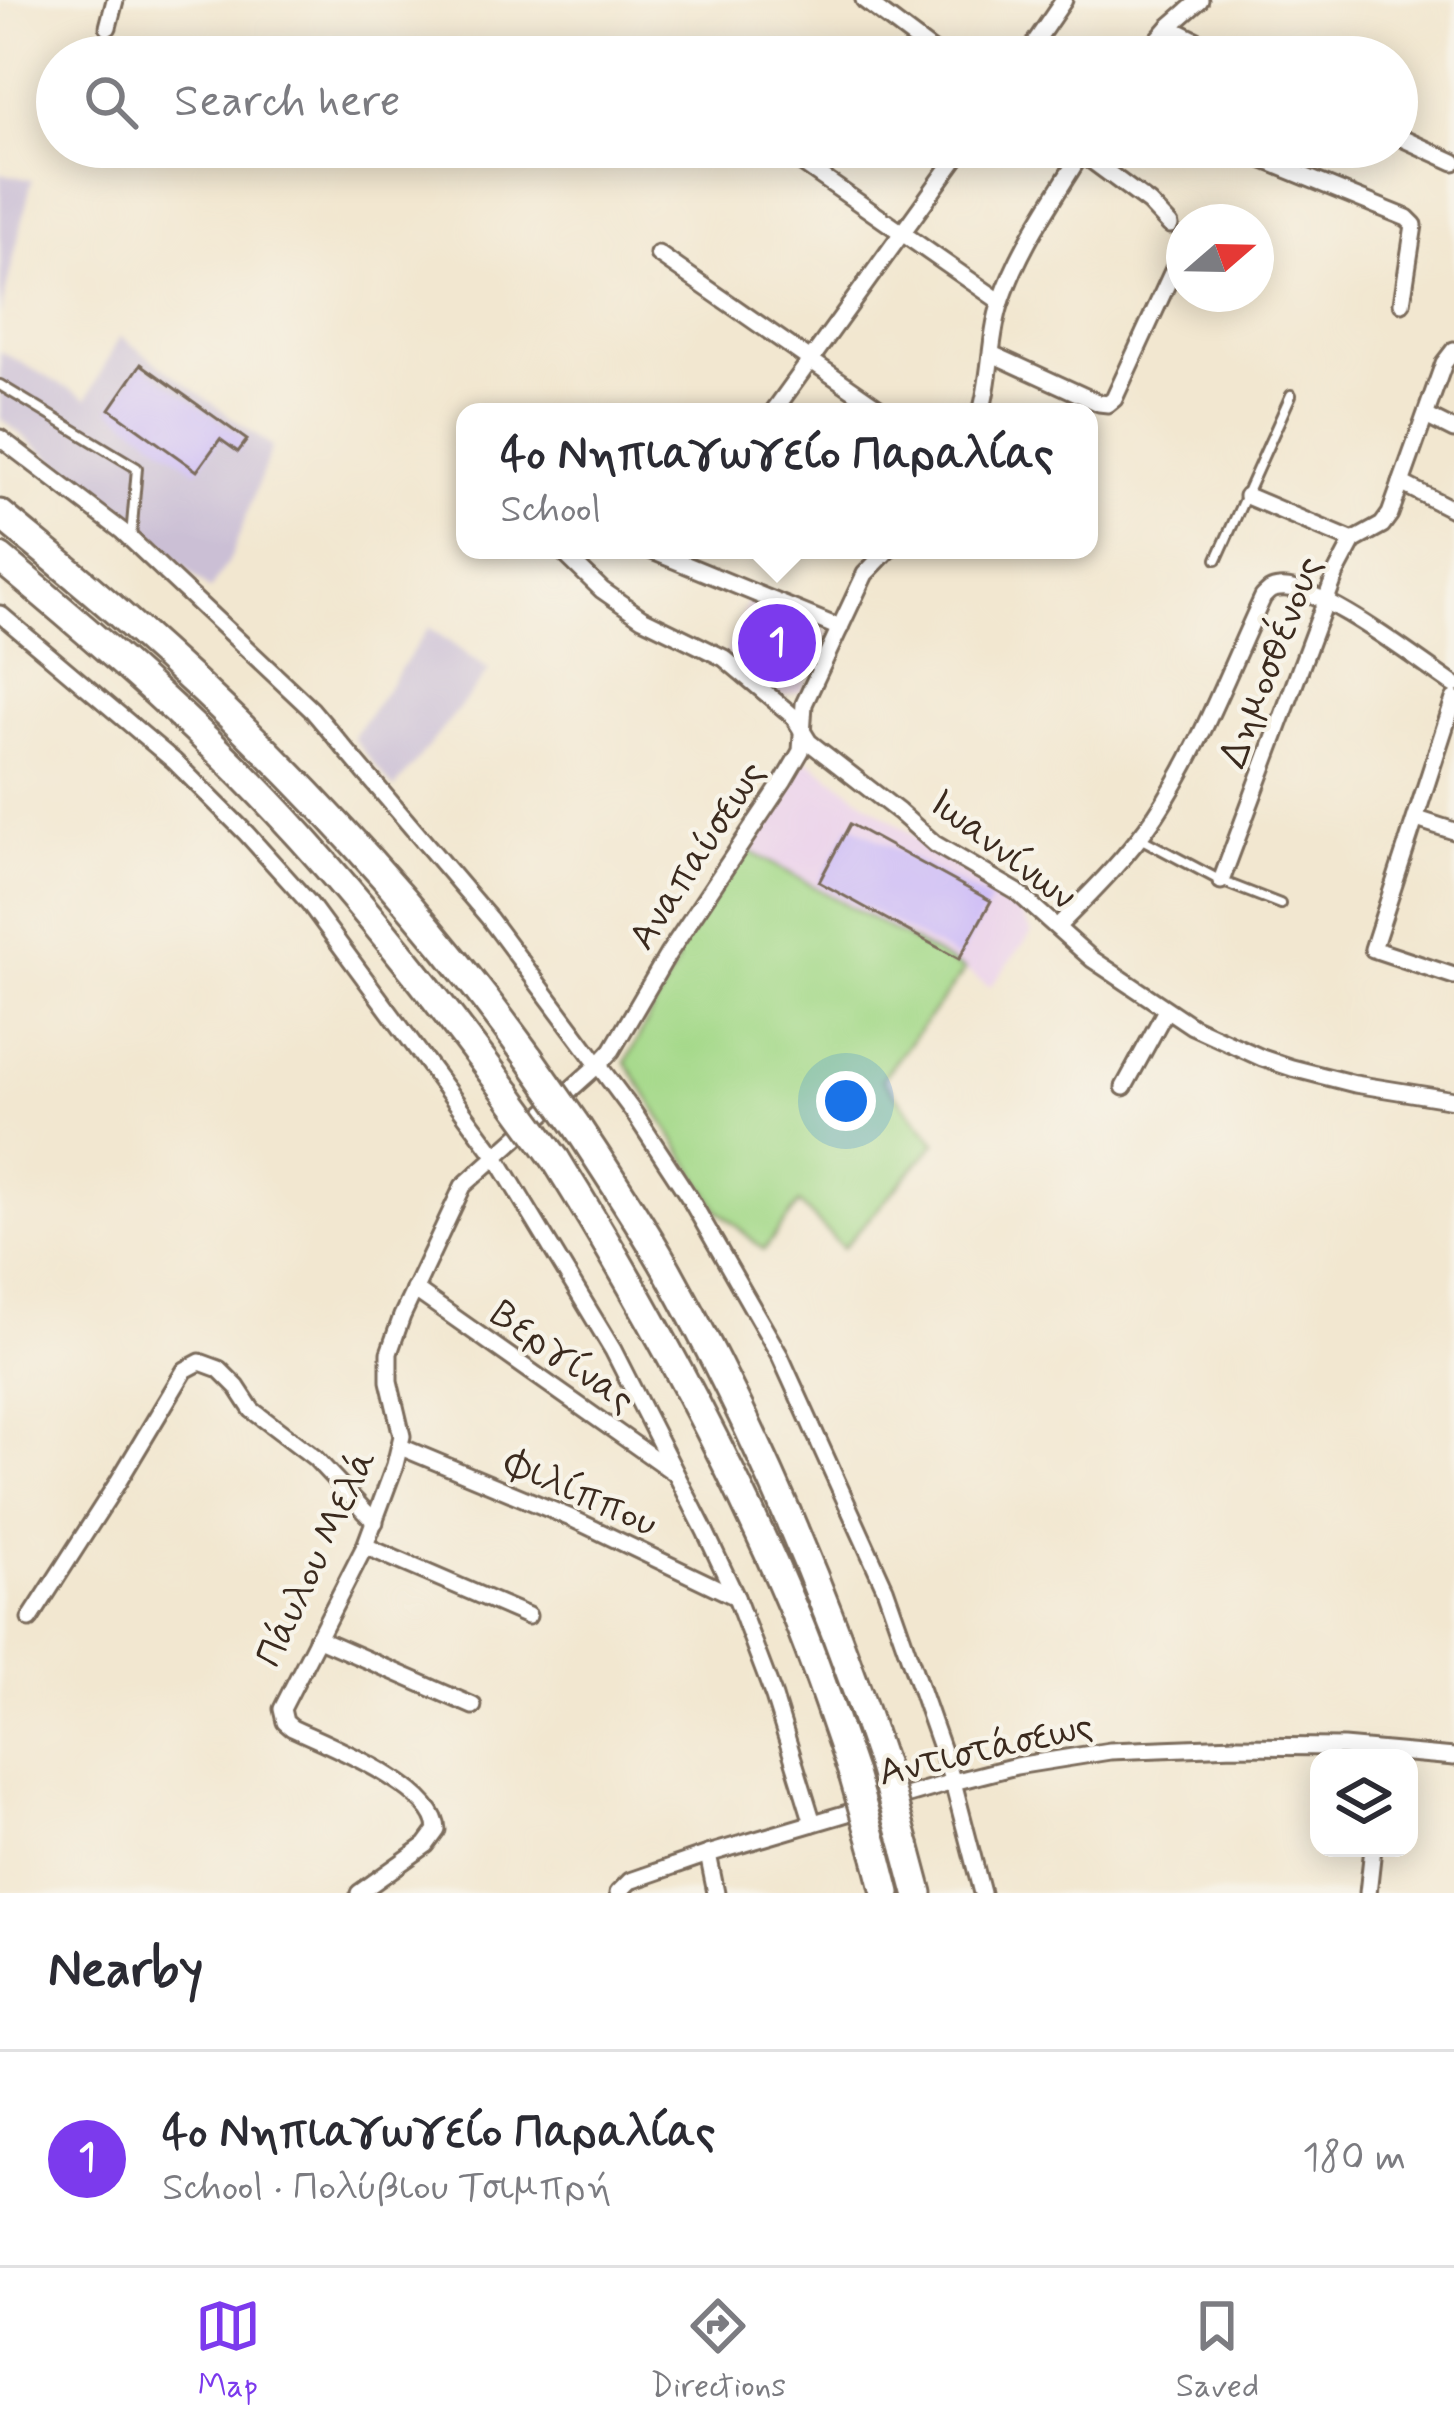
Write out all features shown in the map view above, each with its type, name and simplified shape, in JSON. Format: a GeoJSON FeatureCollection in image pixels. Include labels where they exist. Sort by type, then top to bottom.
{"type":"FeatureCollection","features":[{"type":"Feature","properties":{"kind":"highway"},"geometry":{"type":"LineString","coordinates":[[0,514],[127,620],[325,810],[448,952],[578,1128],[703,1336],[825,1602],[881,1763],[918,1893]]}},
{"type":"Feature","properties":{"kind":"highway"},"geometry":{"type":"LineString","coordinates":[[0,558],[189,724],[300,836],[410,965],[556,1160],[643,1301],[719,1448],[794,1611],[853,1774],[886,1893]]}},
{"type":"Feature","properties":{"kind":"street"},"geometry":{"type":"LineString","coordinates":[[108,27],[115,0]]}},
{"type":"Feature","properties":{"kind":"street"},"geometry":{"type":"LineString","coordinates":[[863,0],[912,36]]}},
{"type":"Feature","properties":{"kind":"street"},"geometry":{"type":"LineString","coordinates":[[1039,36],[1064,0]]}},
{"type":"Feature","properties":{"kind":"street"},"geometry":{"type":"LineString","coordinates":[[1161,36],[1200,0]]}},
{"type":"Feature","properties":{"kind":"street"},"geometry":{"type":"LineString","coordinates":[[1169,27],[1187,36]]}},
{"type":"Feature","properties":{"kind":"street"},"geometry":{"type":"LineString","coordinates":[[1418,146],[1454,162]]}},
{"type":"Feature","properties":{"kind":"street"},"geometry":{"type":"LineString","coordinates":[[809,168],[1001,302]]}},
{"type":"Feature","properties":{"kind":"street"},"geometry":{"type":"LineString","coordinates":[[779,403],[949,168]]}},
{"type":"Feature","properties":{"kind":"street"},"geometry":{"type":"LineString","coordinates":[[984,403],[1001,302],[1034,227],[1069,168]]}},
{"type":"Feature","properties":{"kind":"street"},"geometry":{"type":"LineString","coordinates":[[1105,168],[1166,221]]}},
{"type":"Feature","properties":{"kind":"street"},"geometry":{"type":"LineString","coordinates":[[1284,168],[1408,218],[1414,225],[1402,303]]}},
{"type":"Feature","properties":{"kind":"street"},"geometry":{"type":"LineString","coordinates":[[658,254],[872,403]]}},
{"type":"Feature","properties":{"kind":"street"},"geometry":{"type":"LineString","coordinates":[[992,354],[1108,404],[1166,286]]}},
{"type":"Feature","properties":{"kind":"street","name":"Δημοσθένους"},"geometry":{"type":"LineString","coordinates":[[1221,881],[1325,599],[1353,541],[1385,522],[1444,363],[1454,350]]}},
{"type":"Feature","properties":{"kind":"street"},"geometry":{"type":"LineString","coordinates":[[1426,416],[1454,430]]}},
{"type":"Feature","properties":{"kind":"street"},"geometry":{"type":"LineString","coordinates":[[0,438],[131,538],[312,710],[489,918],[599,1064],[689,1197],[780,1356],[885,1588],[953,1782],[982,1893]]}},
{"type":"Feature","properties":{"kind":"street"},"geometry":{"type":"LineString","coordinates":[[1401,483],[1454,510]]}},
{"type":"Feature","properties":{"kind":"street"},"geometry":{"type":"LineString","coordinates":[[1247,496],[1353,541]]}},
{"type":"Feature","properties":{"kind":"street","name":"Ιωαννίνων"},"geometry":{"type":"LineString","coordinates":[[573,559],[602,590],[642,618],[724,658],[793,716],[809,742],[935,844],[1017,892],[1092,958],[1166,1010],[1203,1032],[1292,1068],[1454,1100]]}},
{"type":"Feature","properties":{"kind":"street"},"geometry":{"type":"LineString","coordinates":[[672,559],[840,628]]}},
{"type":"Feature","properties":{"kind":"street","name":"Αναπαύσεως"},"geometry":{"type":"LineString","coordinates":[[495,1155],[612,1050],[668,954],[801,751],[804,704],[865,574],[879,559]]}},
{"type":"Feature","properties":{"kind":"street"},"geometry":{"type":"LineString","coordinates":[[1057,927],[1139,838],[1178,778],[1269,591],[1290,588],[1325,599],[1454,686]]}},
{"type":"Feature","properties":{"kind":"street"},"geometry":{"type":"LineString","coordinates":[[0,614],[174,761],[246,833],[309,902],[495,1155],[613,1350],[736,1597],[774,1697],[813,1823]]}},
{"type":"Feature","properties":{"kind":"street"},"geometry":{"type":"LineString","coordinates":[[1454,699],[1373,949],[1454,976]]}},
{"type":"Feature","properties":{"kind":"street"},"geometry":{"type":"LineString","coordinates":[[1417,819],[1454,831]]}},
{"type":"Feature","properties":{"kind":"street"},"geometry":{"type":"LineString","coordinates":[[1124,1087],[1166,1010]]}},
{"type":"Feature","properties":{"kind":"street","name":"Πάυλου Μελά"},"geometry":{"type":"LineString","coordinates":[[358,1893],[426,1845],[437,1822],[420,1799],[395,1781],[292,1728],[282,1716],[283,1703],[365,1546],[401,1448],[387,1367],[402,1316],[463,1186],[495,1155]]}},
{"type":"Feature","properties":{"kind":"street","name":"Βεργίνας"},"geometry":{"type":"LineString","coordinates":[[414,1289],[676,1474]]}},
{"type":"Feature","properties":{"kind":"street"},"geometry":{"type":"LineString","coordinates":[[30,1619],[184,1370],[194,1363],[223,1372],[252,1410],[315,1457],[375,1522]]}},
{"type":"Feature","properties":{"kind":"street","name":"Φιλίππου"},"geometry":{"type":"LineString","coordinates":[[401,1448],[571,1519],[736,1597]]}},
{"type":"Feature","properties":{"kind":"street"},"geometry":{"type":"LineString","coordinates":[[365,1546],[528,1616]]}},
{"type":"Feature","properties":{"kind":"street"},"geometry":{"type":"LineString","coordinates":[[317,1638],[472,1706]]}},
{"type":"Feature","properties":{"kind":"street","name":"Αντιστάσεως"},"geometry":{"type":"LineString","coordinates":[[618,1893],[630,1881],[708,1854],[1016,1766],[1110,1751],[1235,1746],[1354,1749]]}},
{"type":"Feature","properties":{"kind":"street","name":"Αντιστάσεως"},"geometry":{"type":"LineString","coordinates":[[1418,1755],[1454,1756]]}},
{"type":"Feature","properties":{"kind":"street"},"geometry":{"type":"LineString","coordinates":[[708,1854],[716,1893]]}},
{"type":"Feature","properties":{"kind":"street"},"geometry":{"type":"LineString","coordinates":[[1368,1893],[1371,1857]]}},
{"type":"Feature","properties":{"kind":"lane"},"geometry":{"type":"LineString","coordinates":[[0,386],[137,468],[131,538]]}},
{"type":"Feature","properties":{"kind":"lane"},"geometry":{"type":"LineString","coordinates":[[1217,559],[1291,395]]}},
{"type":"Feature","properties":{"kind":"lane"},"geometry":{"type":"LineString","coordinates":[[1139,838],[1221,881],[1280,904]]}},
{"type":"Feature","properties":{"kind":"shaded area"},"geometry":{"type":"Polygon","coordinates":[[[0,173],[32,180],[0,316],[0,173]]]}},
{"type":"Feature","properties":{"kind":"shaded area"},"geometry":{"type":"Polygon","coordinates":[[[120,336],[272,447],[231,557],[210,590],[151,536],[0,418],[0,351],[87,399],[120,336]]]}},
{"type":"Feature","properties":{"kind":"shaded area"},"geometry":{"type":"Polygon","coordinates":[[[750,598],[827,632],[801,691],[779,696],[727,654],[750,598]]]}},
{"type":"Feature","properties":{"kind":"shaded area"},"geometry":{"type":"Polygon","coordinates":[[[429,627],[489,671],[394,789],[353,738],[429,627]]]}},
{"type":"Feature","properties":{"kind":"shaded area"},"geometry":{"type":"Polygon","coordinates":[[[806,759],[1020,912],[1032,933],[990,987],[744,848],[806,759]]]}},
{"type":"Feature","properties":{"kind":"green space"},"geometry":{"type":"Polygon","coordinates":[[[746,849],[965,970],[882,1079],[936,1143],[843,1248],[799,1203],[764,1250],[719,1211],[626,1062],[678,961],[674,958],[746,849]]]}},
{"type":"Feature","properties":{"kind":"building"},"geometry":{"type":"Polygon","coordinates":[[[141,364],[247,440],[238,452],[220,439],[197,471],[110,409],[141,364]]]}},
{"type":"Feature","properties":{"kind":"building"},"geometry":{"type":"Polygon","coordinates":[[[850,824],[991,901],[959,959],[819,882],[850,824]]]}},
{"type":"Feature","properties":{"kind":"place","name":"4o Νηπιαγωγείο Παραλίας"},"geometry":{"type":"Point","coordinates":[777,643]}}]}
